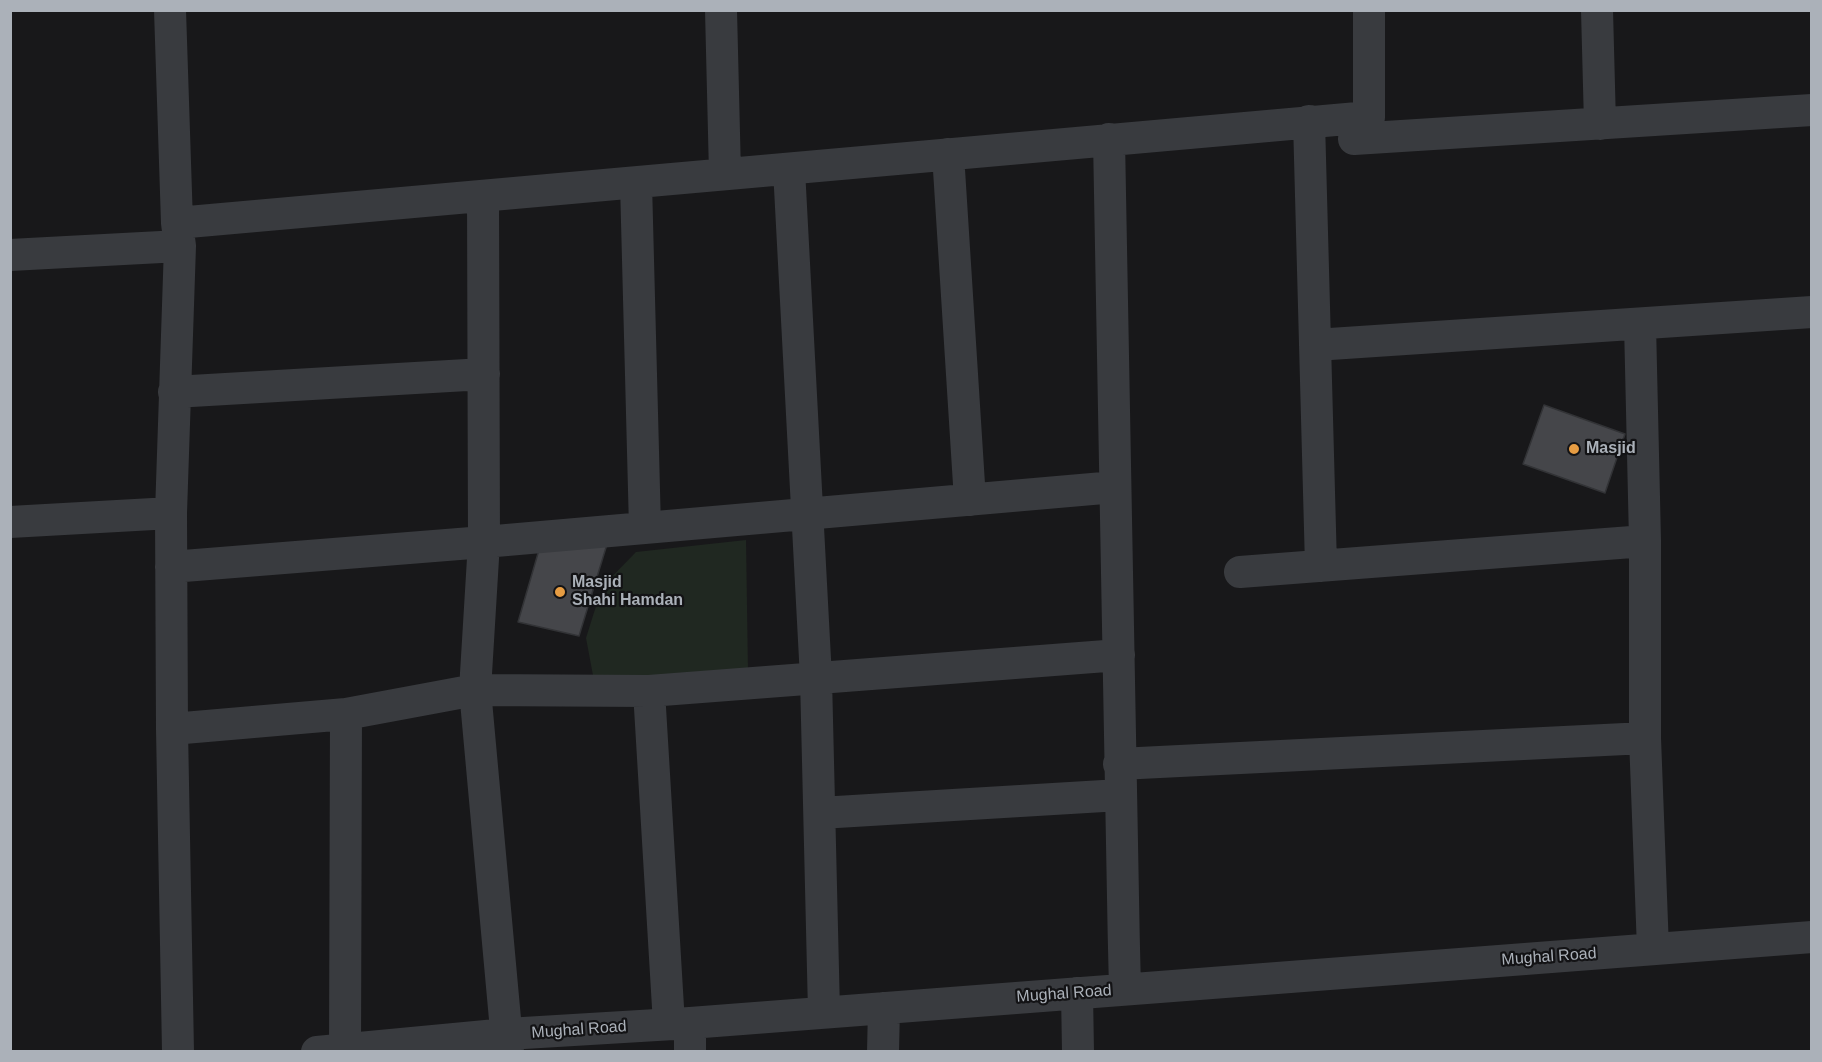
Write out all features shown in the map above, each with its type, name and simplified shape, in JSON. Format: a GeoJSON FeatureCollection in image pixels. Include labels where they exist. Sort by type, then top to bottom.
{"type":"FeatureCollection","features":[{"type":"Feature","properties":{"kind":"street"},"geometry":{"type":"LineString","coordinates":[[170,10],[179,234],[171,513],[172,729],[178,1052]]}},
{"type":"Feature","properties":{"kind":"street"},"geometry":{"type":"LineString","coordinates":[[721,10],[725,174]]}},
{"type":"Feature","properties":{"kind":"street"},"geometry":{"type":"LineString","coordinates":[[1369,10],[1369,117],[1354,139],[1812,110]]}},
{"type":"Feature","properties":{"kind":"street"},"geometry":{"type":"LineString","coordinates":[[1597,10],[1599,124]]}},
{"type":"Feature","properties":{"kind":"street"},"geometry":{"type":"LineString","coordinates":[[10,255],[483,196],[1369,117]]}},
{"type":"Feature","properties":{"kind":"street"},"geometry":{"type":"LineString","coordinates":[[1309,122],[1321,566]]}},
{"type":"Feature","properties":{"kind":"street"},"geometry":{"type":"LineString","coordinates":[[1109,139],[1125,989]]}},
{"type":"Feature","properties":{"kind":"street"},"geometry":{"type":"LineString","coordinates":[[948,154],[970,500]]}},
{"type":"Feature","properties":{"kind":"street"},"geometry":{"type":"LineString","coordinates":[[789,169],[816,678],[824,1012]]}},
{"type":"Feature","properties":{"kind":"street"},"geometry":{"type":"LineString","coordinates":[[636,183],[645,528]]}},
{"type":"Feature","properties":{"kind":"street"},"geometry":{"type":"LineString","coordinates":[[483,196],[484,542],[475,690],[507,1043]]}},
{"type":"Feature","properties":{"kind":"street"},"geometry":{"type":"LineString","coordinates":[[1315,345],[1812,312]]}},
{"type":"Feature","properties":{"kind":"street"},"geometry":{"type":"LineString","coordinates":[[1640,324],[1645,541],[1645,738],[1653,949]]}},
{"type":"Feature","properties":{"kind":"street"},"geometry":{"type":"LineString","coordinates":[[174,392],[484,374]]}},
{"type":"Feature","properties":{"kind":"street"},"geometry":{"type":"LineString","coordinates":[[171,567],[1115,487]]}},
{"type":"Feature","properties":{"kind":"street"},"geometry":{"type":"LineString","coordinates":[[10,522],[171,513]]}},
{"type":"Feature","properties":{"kind":"street"},"geometry":{"type":"LineString","coordinates":[[1240,572],[1645,541]]}},
{"type":"Feature","properties":{"kind":"street"},"geometry":{"type":"LineString","coordinates":[[172,729],[346,714],[475,690],[649,691],[1119,655]]}},
{"type":"Feature","properties":{"kind":"street"},"geometry":{"type":"LineString","coordinates":[[649,691],[683,1033]]}},
{"type":"Feature","properties":{"kind":"street"},"geometry":{"type":"LineString","coordinates":[[336,1051],[346,714]]}},
{"type":"Feature","properties":{"kind":"street"},"geometry":{"type":"LineString","coordinates":[[1119,765],[1645,738]]}},
{"type":"Feature","properties":{"kind":"street"},"geometry":{"type":"LineString","coordinates":[[819,813],[1120,795]]}},
{"type":"Feature","properties":{"kind":"street","name":"Mughal Road"},"geometry":{"type":"LineString","coordinates":[[336,1051],[683,1033],[824,1012],[1812,937]]}},
{"type":"Feature","properties":{"kind":"street"},"geometry":{"type":"LineString","coordinates":[[1077,993],[1078,1052]]}},
{"type":"Feature","properties":{"kind":"street"},"geometry":{"type":"LineString","coordinates":[[883,1052],[884,1008]]}},
{"type":"Feature","properties":{"kind":"shaded area"},"geometry":{"type":"Polygon","coordinates":[[[746,540],[748,673],[595,686],[586,638],[602,587],[636,552],[746,540]]]}},
{"type":"Feature","properties":{"kind":"building","name":"Masjid"},"geometry":{"type":"Polygon","coordinates":[[[1544,405],[1625,434],[1605,493],[1523,464],[1544,405]]]}},
{"type":"Feature","properties":{"kind":"building","name":"Masjid Shahi Hamdan"},"geometry":{"type":"Polygon","coordinates":[[[608,541],[579,636],[518,622],[541,543],[608,541]]]}},
{"type":"Feature","properties":{"kind":"place","name":"Masjid"},"geometry":{"type":"Point","coordinates":[1574,449]}},
{"type":"Feature","properties":{"kind":"place","name":"Masjid Shahi Hamdan"},"geometry":{"type":"Point","coordinates":[560,592]}}]}
